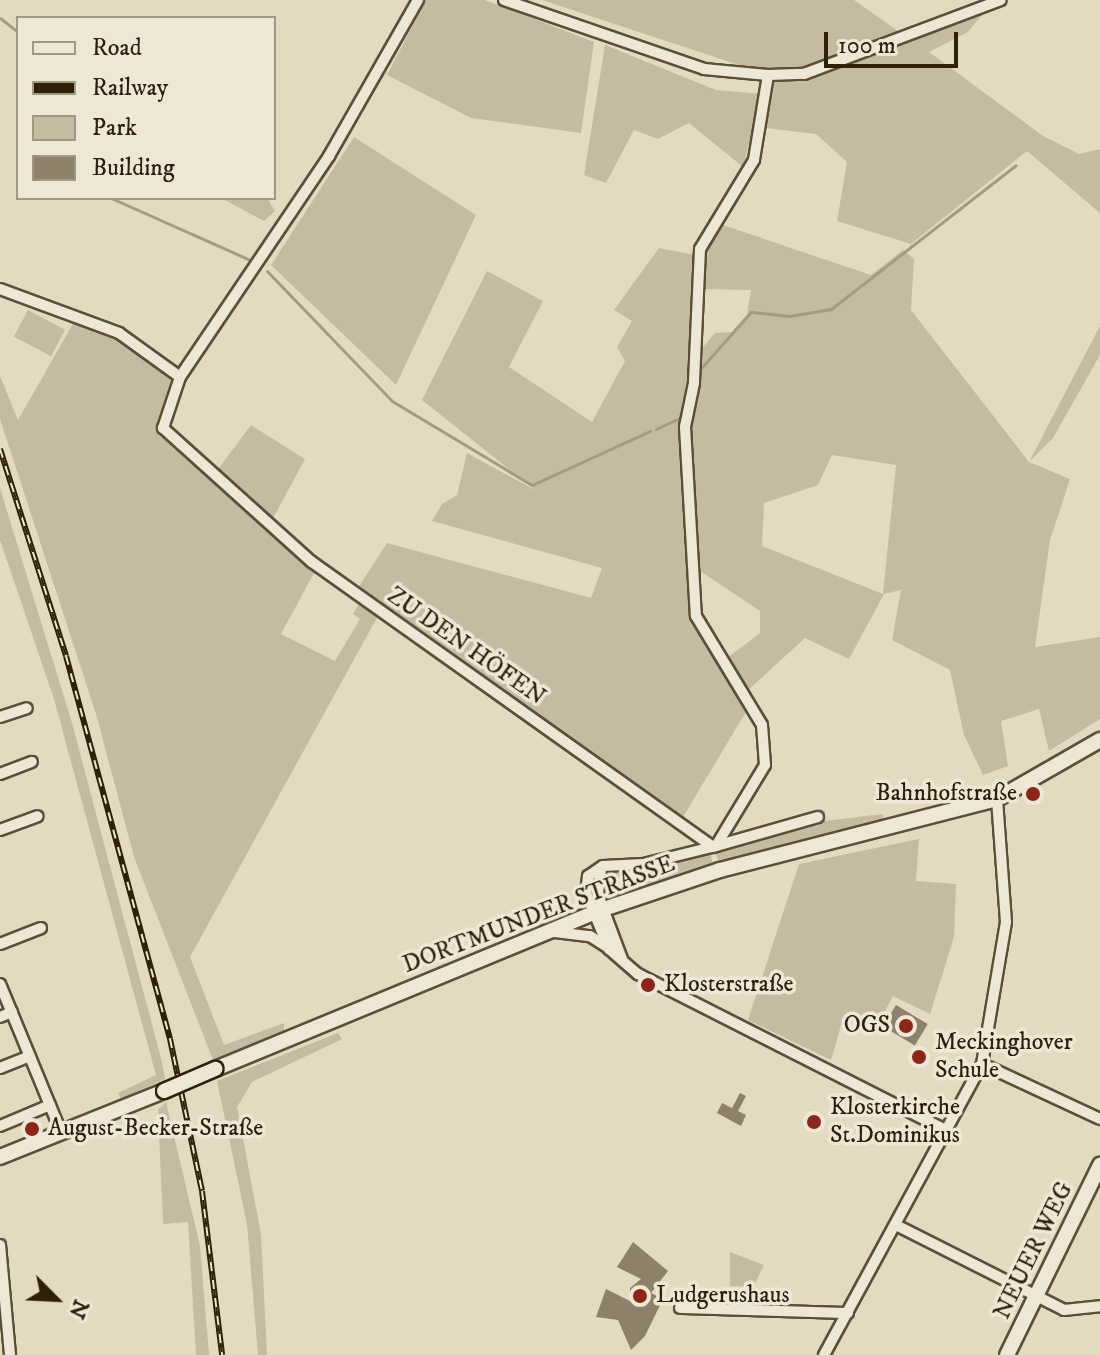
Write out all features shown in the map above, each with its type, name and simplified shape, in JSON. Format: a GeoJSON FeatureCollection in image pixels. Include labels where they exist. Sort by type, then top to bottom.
{"type":"FeatureCollection","features":[{"type":"Feature","properties":{"kind":"main road","name":"DORTMUNDER STRASSE"},"geometry":{"type":"LineString","coordinates":[[0,1157],[599,911],[720,870],[997,799],[1100,740]]}},
{"type":"Feature","properties":{"kind":"main road","name":"NEUER WEG"},"geometry":{"type":"LineString","coordinates":[[1007,1355],[1100,1165]]}},
{"type":"Feature","properties":{"kind":"street","name":"ZU DEN HÖFEN"},"geometry":{"type":"LineString","coordinates":[[418,0],[363,102],[180,377],[163,428],[312,562],[714,846]]}},
{"type":"Feature","properties":{"kind":"street"},"geometry":{"type":"LineString","coordinates":[[504,0],[704,69],[768,75],[804,74],[1001,0]]}},
{"type":"Feature","properties":{"kind":"street"},"geometry":{"type":"LineString","coordinates":[[714,846],[761,774],[767,742],[751,703],[698,626],[685,427],[694,383],[700,249],[754,160],[768,75]]}},
{"type":"Feature","properties":{"kind":"street"},"geometry":{"type":"LineString","coordinates":[[0,289],[119,333],[180,377]]}},
{"type":"Feature","properties":{"kind":"street"},"geometry":{"type":"LineString","coordinates":[[0,717],[27,708]]}},
{"type":"Feature","properties":{"kind":"street"},"geometry":{"type":"LineString","coordinates":[[0,774],[32,762]]}},
{"type":"Feature","properties":{"kind":"street"},"geometry":{"type":"LineString","coordinates":[[824,1355],[982,1064],[1006,922],[997,799]]}},
{"type":"Feature","properties":{"kind":"street"},"geometry":{"type":"LineString","coordinates":[[0,830],[38,816]]}},
{"type":"Feature","properties":{"kind":"street"},"geometry":{"type":"LineString","coordinates":[[609,949],[588,876],[603,866],[643,864],[818,817]]}},
{"type":"Feature","properties":{"kind":"street"},"geometry":{"type":"LineString","coordinates":[[599,911],[623,960]]}},
{"type":"Feature","properties":{"kind":"street"},"geometry":{"type":"LineString","coordinates":[[0,944],[41,928]]}},
{"type":"Feature","properties":{"kind":"street"},"geometry":{"type":"LineString","coordinates":[[553,932],[590,936],[652,982],[948,1131]]}},
{"type":"Feature","properties":{"kind":"street"},"geometry":{"type":"LineString","coordinates":[[0,984],[61,1132]]}},
{"type":"Feature","properties":{"kind":"street"},"geometry":{"type":"LineString","coordinates":[[0,1017],[12,1012]]}},
{"type":"Feature","properties":{"kind":"street"},"geometry":{"type":"LineString","coordinates":[[0,1068],[30,1056]]}},
{"type":"Feature","properties":{"kind":"street"},"geometry":{"type":"LineString","coordinates":[[982,1064],[1100,1119]]}},
{"type":"Feature","properties":{"kind":"street"},"geometry":{"type":"LineString","coordinates":[[0,1126],[50,1105]]}},
{"type":"Feature","properties":{"kind":"street"},"geometry":{"type":"LineString","coordinates":[[896,1225],[1064,1310],[1100,1306]]}},
{"type":"Feature","properties":{"kind":"street"},"geometry":{"type":"LineString","coordinates":[[0,1245],[10,1355]]}},
{"type":"Feature","properties":{"kind":"street"},"geometry":{"type":"LineString","coordinates":[[680,1308],[848,1313]]}},
{"type":"Feature","properties":{"kind":"green space"},"geometry":{"type":"Polygon","coordinates":[[[426,0],[485,0],[594,42],[581,133],[471,118],[387,75],[426,0]]]}},
{"type":"Feature","properties":{"kind":"green space"},"geometry":{"type":"Polygon","coordinates":[[[542,0],[854,0],[905,36],[803,72],[757,71],[542,0]]]}},
{"type":"Feature","properties":{"kind":"green space"},"geometry":{"type":"Polygon","coordinates":[[[990,5],[968,32],[929,52],[1043,136],[1079,154],[1100,149],[1100,213],[1027,151],[911,244],[837,221],[847,162],[816,134],[766,128],[771,77],[805,76],[990,5]]]}},
{"type":"Feature","properties":{"kind":"green space"},"geometry":{"type":"Polygon","coordinates":[[[605,45],[716,90],[761,94],[743,167],[689,123],[658,139],[634,130],[606,183],[584,175],[605,45]]]}},
{"type":"Feature","properties":{"kind":"green space"},"geometry":{"type":"Polygon","coordinates":[[[354,137],[476,215],[396,385],[271,265],[354,137]]]}},
{"type":"Feature","properties":{"kind":"green space"},"geometry":{"type":"Polygon","coordinates":[[[225,200],[268,200],[275,211],[264,221],[225,200]]]}},
{"type":"Feature","properties":{"kind":"green space"},"geometry":{"type":"Polygon","coordinates":[[[720,224],[871,275],[903,250],[914,259],[911,310],[1029,462],[1070,479],[1050,540],[1035,647],[1100,637],[1100,719],[1049,751],[1039,709],[1001,721],[1008,766],[983,775],[964,735],[950,670],[892,640],[901,590],[884,594],[849,659],[805,638],[746,692],[723,661],[760,633],[760,611],[694,567],[696,626],[750,705],[683,817],[356,591],[387,543],[591,598],[602,568],[432,521],[442,504],[457,495],[467,453],[535,490],[422,400],[487,271],[543,301],[509,367],[592,422],[625,361],[617,347],[632,321],[614,310],[659,248],[696,255],[687,366],[715,333],[732,332],[747,314],[751,290],[704,289],[706,248],[720,224]],[[832,455],[818,485],[764,503],[762,546],[883,594],[896,465],[832,455]]]}},
{"type":"Feature","properties":{"kind":"green space"},"geometry":{"type":"Polygon","coordinates":[[[28,310],[65,330],[51,356],[14,336],[28,310]]]}},
{"type":"Feature","properties":{"kind":"green space"},"geometry":{"type":"Polygon","coordinates":[[[74,322],[127,344],[171,379],[155,432],[315,571],[281,634],[335,661],[360,619],[353,614],[360,602],[379,614],[190,957],[224,1045],[284,1023],[284,1031],[213,1060],[134,857],[96,714],[0,419],[0,376],[18,420],[74,322]]]}},
{"type":"Feature","properties":{"kind":"green space"},"geometry":{"type":"Polygon","coordinates":[[[1100,326],[1100,355],[1053,438],[1029,462],[1100,326]]]}},
{"type":"Feature","properties":{"kind":"green space"},"geometry":{"type":"Polygon","coordinates":[[[251,425],[305,459],[271,522],[216,472],[251,425]]]}},
{"type":"Feature","properties":{"kind":"green space"},"geometry":{"type":"Polygon","coordinates":[[[0,488],[72,723],[162,1062],[165,1079],[121,1099],[118,1093],[156,1075],[54,699],[0,540],[0,488]]]}},
{"type":"Feature","properties":{"kind":"green space"},"geometry":{"type":"Polygon","coordinates":[[[883,814],[884,825],[719,863],[716,852],[824,821],[883,814]]]}},
{"type":"Feature","properties":{"kind":"green space"},"geometry":{"type":"Polygon","coordinates":[[[919,839],[916,881],[956,884],[954,937],[930,1014],[893,996],[875,1031],[844,1015],[831,1060],[748,1020],[799,864],[919,839]]]}},
{"type":"Feature","properties":{"kind":"green space"},"geometry":{"type":"Polygon","coordinates":[[[710,853],[713,864],[620,894],[601,888],[609,869],[655,867],[710,853]]]}},
{"type":"Feature","properties":{"kind":"green space"},"geometry":{"type":"Polygon","coordinates":[[[338,1033],[342,1039],[252,1082],[237,1107],[261,1234],[267,1355],[258,1355],[247,1224],[217,1081],[338,1033]]]}},
{"type":"Feature","properties":{"kind":"green space"},"geometry":{"type":"Polygon","coordinates":[[[166,1102],[200,1246],[209,1355],[196,1355],[188,1222],[163,1224],[158,1110],[166,1102]]]}},
{"type":"Feature","properties":{"kind":"green space"},"geometry":{"type":"Polygon","coordinates":[[[730,1252],[764,1265],[753,1287],[730,1286],[730,1252]]]}},
{"type":"Feature","properties":{"kind":"building","name":"OGS"},"geometry":{"type":"Polygon","coordinates":[[[896,1005],[928,1024],[915,1045],[883,1026],[896,1005]]]}},
{"type":"Feature","properties":{"kind":"building"},"geometry":{"type":"Polygon","coordinates":[[[740,1093],[746,1096],[738,1111],[746,1115],[741,1126],[717,1113],[722,1103],[732,1108],[740,1093]]]}},
{"type":"Feature","properties":{"kind":"building","name":"Ludgerushaus"},"geometry":{"type":"Polygon","coordinates":[[[633,1242],[668,1271],[651,1293],[663,1299],[645,1336],[631,1350],[618,1320],[596,1317],[606,1289],[630,1301],[630,1288],[641,1279],[617,1267],[633,1242]]]}},
{"type":"Feature","properties":{"kind":"waterway"},"geometry":{"type":"LineString","coordinates":[[0,18],[16,30]]}},
{"type":"Feature","properties":{"kind":"waterway"},"geometry":{"type":"LineString","coordinates":[[702,367],[751,312],[789,316],[831,309],[1016,165]]}},
{"type":"Feature","properties":{"kind":"waterway"},"geometry":{"type":"LineString","coordinates":[[115,200],[248,259]]}},
{"type":"Feature","properties":{"kind":"waterway"},"geometry":{"type":"LineString","coordinates":[[267,271],[392,401],[532,485],[650,431]]}},
{"type":"Feature","properties":{"kind":"waterway"},"geometry":{"type":"LineString","coordinates":[[656,429],[680,418],[688,387]]}},
{"type":"Feature","properties":{"kind":"railway"},"geometry":{"type":"LineString","coordinates":[[0,449],[66,656],[170,1039],[202,1191],[222,1355]]}},
{"type":"Feature","properties":{"kind":"place","name":"Bahnhofstraße"},"geometry":{"type":"Point","coordinates":[1033,794]}},
{"type":"Feature","properties":{"kind":"place","name":"Klosterstraße"},"geometry":{"type":"Point","coordinates":[648,985]}},
{"type":"Feature","properties":{"kind":"place","name":"OGS"},"geometry":{"type":"Point","coordinates":[906,1026]}},
{"type":"Feature","properties":{"kind":"place","name":"Meckinghover Schule"},"geometry":{"type":"Point","coordinates":[919,1057]}},
{"type":"Feature","properties":{"kind":"place","name":"Klosterkirche St.Dominikus"},"geometry":{"type":"Point","coordinates":[814,1122]}},
{"type":"Feature","properties":{"kind":"place","name":"August-Becker-Straße"},"geometry":{"type":"Point","coordinates":[32,1129]}},
{"type":"Feature","properties":{"kind":"place","name":"Ludgerushaus"},"geometry":{"type":"Point","coordinates":[640,1296]}}]}
